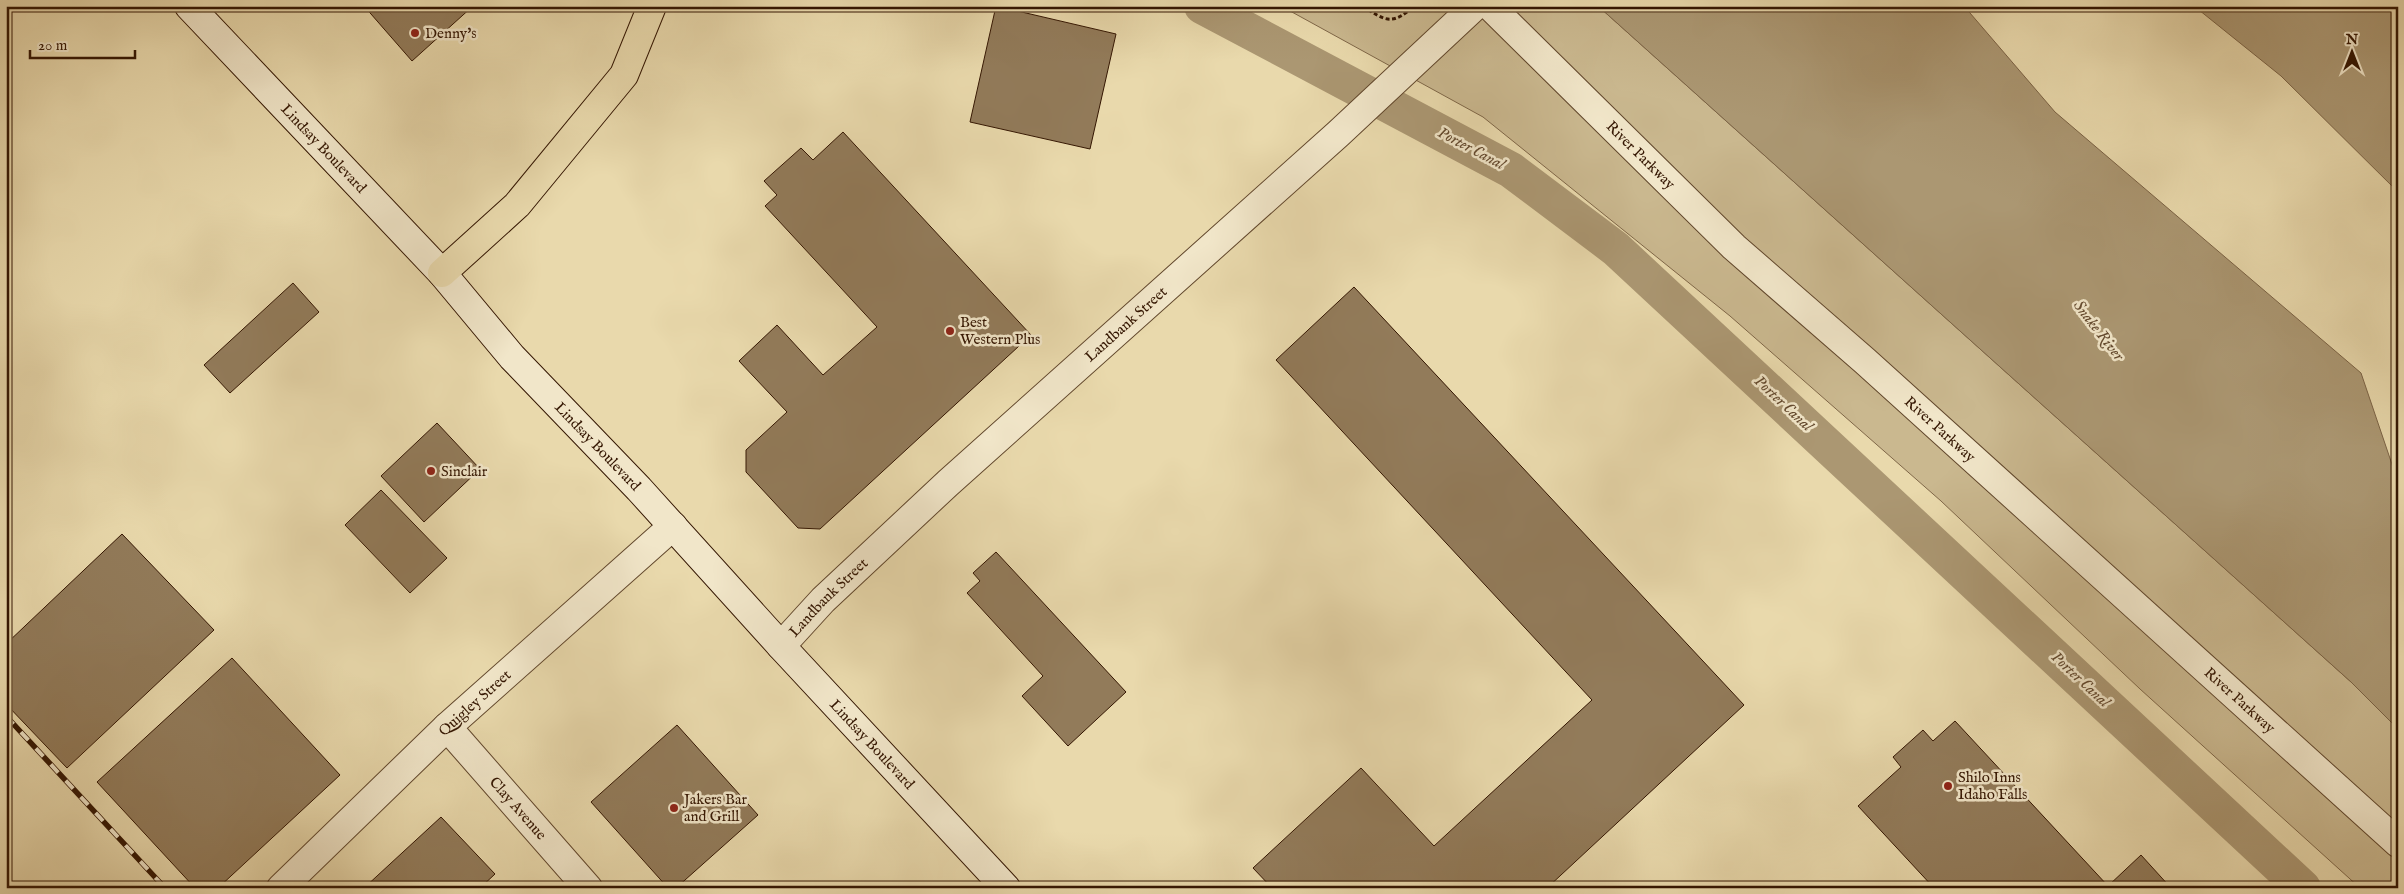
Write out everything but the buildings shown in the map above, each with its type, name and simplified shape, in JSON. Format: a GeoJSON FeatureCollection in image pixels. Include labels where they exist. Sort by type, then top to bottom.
{"type":"FeatureCollection","features":[{"type":"Feature","properties":{"kind":"highway"},"geometry":{"type":"LineString","coordinates":[[442,273],[517,205],[624,75],[652,6]]}},
{"type":"Feature","properties":{"kind":"street","name":"Lindsay Boulevard"},"geometry":{"type":"LineString","coordinates":[[190,6],[442,273],[512,356],[673,526],[781,646],[1006,888]]}},
{"type":"Feature","properties":{"kind":"street","name":"Landbank Street"},"geometry":{"type":"LineString","coordinates":[[781,646],[824,600],[961,472],[1338,134],[1475,6]]}},
{"type":"Feature","properties":{"kind":"street","name":"River Parkway"},"geometry":{"type":"LineString","coordinates":[[1490,6],[1734,247],[1865,361],[2398,843]]}},
{"type":"Feature","properties":{"kind":"street","name":"Quigley Street"},"geometry":{"type":"LineString","coordinates":[[281,888],[447,727],[673,526]]}},
{"type":"Feature","properties":{"kind":"street","name":"Clay Avenue"},"geometry":{"type":"LineString","coordinates":[[447,727],[588,888]]}},
{"type":"Feature","properties":{"kind":"path"},"geometry":{"type":"LineString","coordinates":[[1363,6],[1381,18],[1392,20],[1403,16],[1414,6]]}},
{"type":"Feature","properties":{"kind":"shaded area"},"geometry":{"type":"Polygon","coordinates":[[[1281,6],[1598,6],[2351,682],[2398,729],[2398,888],[2360,888],[2140,689],[1941,501],[1730,316],[1483,117],[1281,6]]]}},
{"type":"Feature","properties":{"kind":"water","name":"Snake River"},"geometry":{"type":"Polygon","coordinates":[[[1598,6],[1964,6],[2055,112],[2361,373],[2398,482],[2398,729],[2351,682],[1598,6]]]}},
{"type":"Feature","properties":{"kind":"water"},"geometry":{"type":"Polygon","coordinates":[[[2194,6],[2398,6],[2398,192],[2281,76],[2194,6]]]}},
{"type":"Feature","properties":{"kind":"waterway","name":"Porter Canal"},"geometry":{"type":"LineString","coordinates":[[1202,6],[1511,170],[1616,249],[2303,888]]}},
{"type":"Feature","properties":{"kind":"railway"},"geometry":{"type":"LineString","coordinates":[[6,716],[165,888]]}},
{"type":"Feature","properties":{"kind":"place","name":"Denny's"},"geometry":{"type":"Point","coordinates":[415,33]}},
{"type":"Feature","properties":{"kind":"place","name":"Best Western Plus"},"geometry":{"type":"Point","coordinates":[950,331]}},
{"type":"Feature","properties":{"kind":"place","name":"Sinclair"},"geometry":{"type":"Point","coordinates":[431,471]}},
{"type":"Feature","properties":{"kind":"place","name":"Shilo Inns Idaho Falls"},"geometry":{"type":"Point","coordinates":[1948,786]}},
{"type":"Feature","properties":{"kind":"place","name":"Jakers Bar and Grill"},"geometry":{"type":"Point","coordinates":[674,808]}}]}
